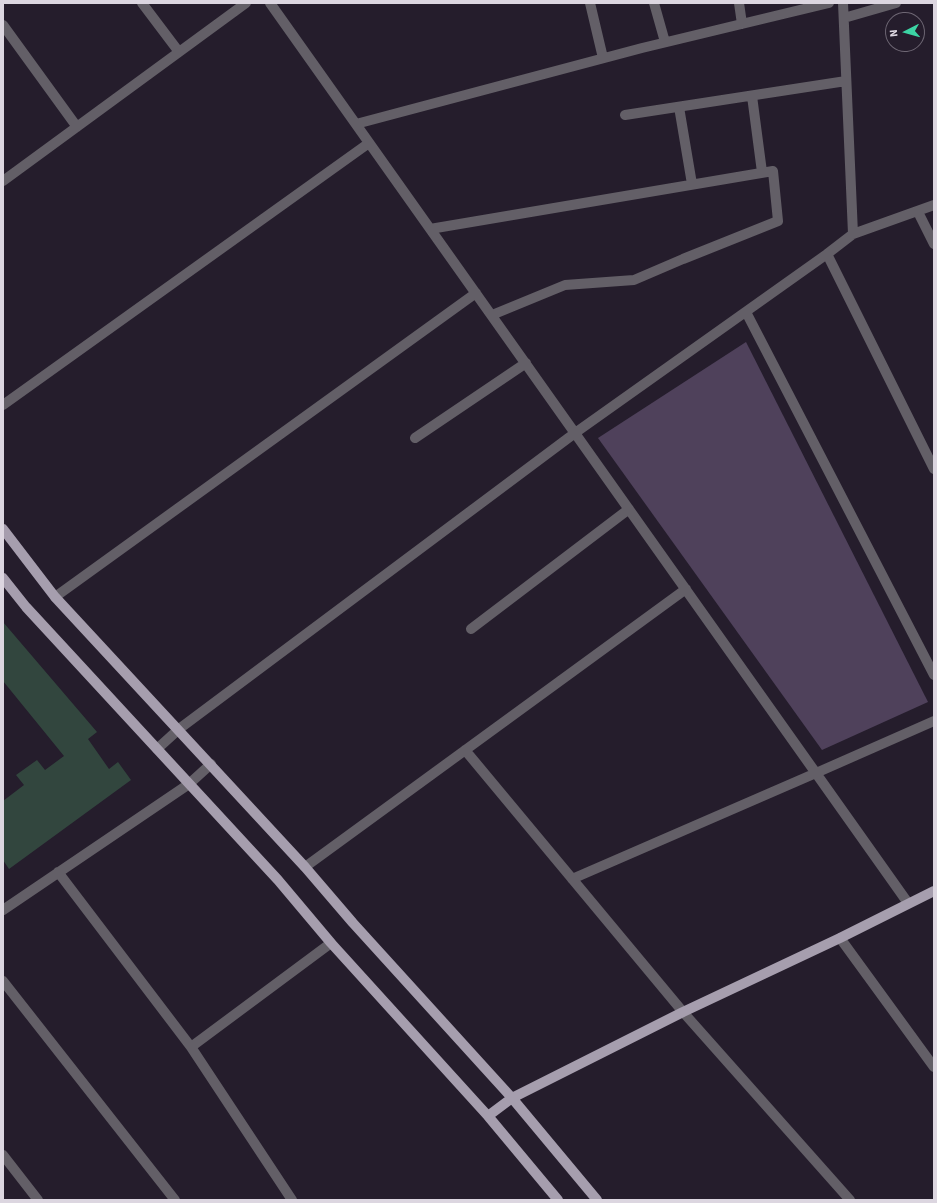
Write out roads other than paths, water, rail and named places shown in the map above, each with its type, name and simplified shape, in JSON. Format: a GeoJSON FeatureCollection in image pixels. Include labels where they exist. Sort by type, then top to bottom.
{"type":"FeatureCollection","features":[{"type":"Feature","properties":{"kind":"main road"},"geometry":{"type":"LineString","coordinates":[[3,529],[56,596],[305,867],[353,923],[512,1098],[597,1200]]}},
{"type":"Feature","properties":{"kind":"main road"},"geometry":{"type":"LineString","coordinates":[[3,578],[26,607],[278,880],[331,943],[488,1116],[558,1200]]}},
{"type":"Feature","properties":{"kind":"main road"},"geometry":{"type":"LineString","coordinates":[[488,1116],[512,1098],[683,1012],[840,938],[934,891]]}},
{"type":"Feature","properties":{"kind":"street"},"geometry":{"type":"LineString","coordinates":[[142,3],[179,52]]}},
{"type":"Feature","properties":{"kind":"street"},"geometry":{"type":"LineString","coordinates":[[3,181],[246,3]]}},
{"type":"Feature","properties":{"kind":"street"},"geometry":{"type":"LineString","coordinates":[[270,3],[908,903]]}},
{"type":"Feature","properties":{"kind":"street"},"geometry":{"type":"LineString","coordinates":[[590,3],[603,58]]}},
{"type":"Feature","properties":{"kind":"street"},"geometry":{"type":"LineString","coordinates":[[654,3],[664,42]]}},
{"type":"Feature","properties":{"kind":"street"},"geometry":{"type":"LineString","coordinates":[[739,3],[742,24]]}},
{"type":"Feature","properties":{"kind":"street"},"geometry":{"type":"LineString","coordinates":[[356,124],[664,42],[830,3]]}},
{"type":"Feature","properties":{"kind":"street"},"geometry":{"type":"LineString","coordinates":[[843,3],[853,234]]}},
{"type":"Feature","properties":{"kind":"street"},"geometry":{"type":"LineString","coordinates":[[844,18],[896,3]]}},
{"type":"Feature","properties":{"kind":"street"},"geometry":{"type":"LineString","coordinates":[[3,25],[77,127]]}},
{"type":"Feature","properties":{"kind":"street"},"geometry":{"type":"LineString","coordinates":[[625,115],[846,81]]}},
{"type":"Feature","properties":{"kind":"street"},"geometry":{"type":"LineString","coordinates":[[752,96],[762,172]]}},
{"type":"Feature","properties":{"kind":"street"},"geometry":{"type":"LineString","coordinates":[[679,107],[692,184]]}},
{"type":"Feature","properties":{"kind":"street"},"geometry":{"type":"LineString","coordinates":[[3,405],[369,142]]}},
{"type":"Feature","properties":{"kind":"street"},"geometry":{"type":"LineString","coordinates":[[430,229],[773,171],[778,221],[634,280],[565,286],[492,315]]}},
{"type":"Feature","properties":{"kind":"street"},"geometry":{"type":"LineString","coordinates":[[157,749],[179,729],[575,433],[828,254],[853,234],[934,205]]}},
{"type":"Feature","properties":{"kind":"street"},"geometry":{"type":"LineString","coordinates":[[918,212],[934,244]]}},
{"type":"Feature","properties":{"kind":"street"},"geometry":{"type":"LineString","coordinates":[[828,254],[934,469]]}},
{"type":"Feature","properties":{"kind":"street"},"geometry":{"type":"LineString","coordinates":[[56,596],[476,293]]}},
{"type":"Feature","properties":{"kind":"street"},"geometry":{"type":"LineString","coordinates":[[746,312],[934,675]]}},
{"type":"Feature","properties":{"kind":"street"},"geometry":{"type":"LineString","coordinates":[[414,438],[526,363]]}},
{"type":"Feature","properties":{"kind":"street"},"geometry":{"type":"LineString","coordinates":[[471,629],[629,509]]}},
{"type":"Feature","properties":{"kind":"street"},"geometry":{"type":"LineString","coordinates":[[305,867],[686,590]]}},
{"type":"Feature","properties":{"kind":"street"},"geometry":{"type":"LineString","coordinates":[[572,879],[934,721]]}},
{"type":"Feature","properties":{"kind":"street"},"geometry":{"type":"LineString","coordinates":[[465,750],[683,1012],[850,1200]]}},
{"type":"Feature","properties":{"kind":"street"},"geometry":{"type":"LineString","coordinates":[[3,910],[189,784],[211,764]]}},
{"type":"Feature","properties":{"kind":"street"},"geometry":{"type":"LineString","coordinates":[[58,872],[191,1047],[292,1200]]}},
{"type":"Feature","properties":{"kind":"street"},"geometry":{"type":"LineString","coordinates":[[840,938],[934,1067]]}},
{"type":"Feature","properties":{"kind":"street"},"geometry":{"type":"LineString","coordinates":[[191,1047],[331,943]]}},
{"type":"Feature","properties":{"kind":"street"},"geometry":{"type":"LineString","coordinates":[[3,981],[175,1200]]}},
{"type":"Feature","properties":{"kind":"street"},"geometry":{"type":"LineString","coordinates":[[3,1155],[38,1200]]}}]}
